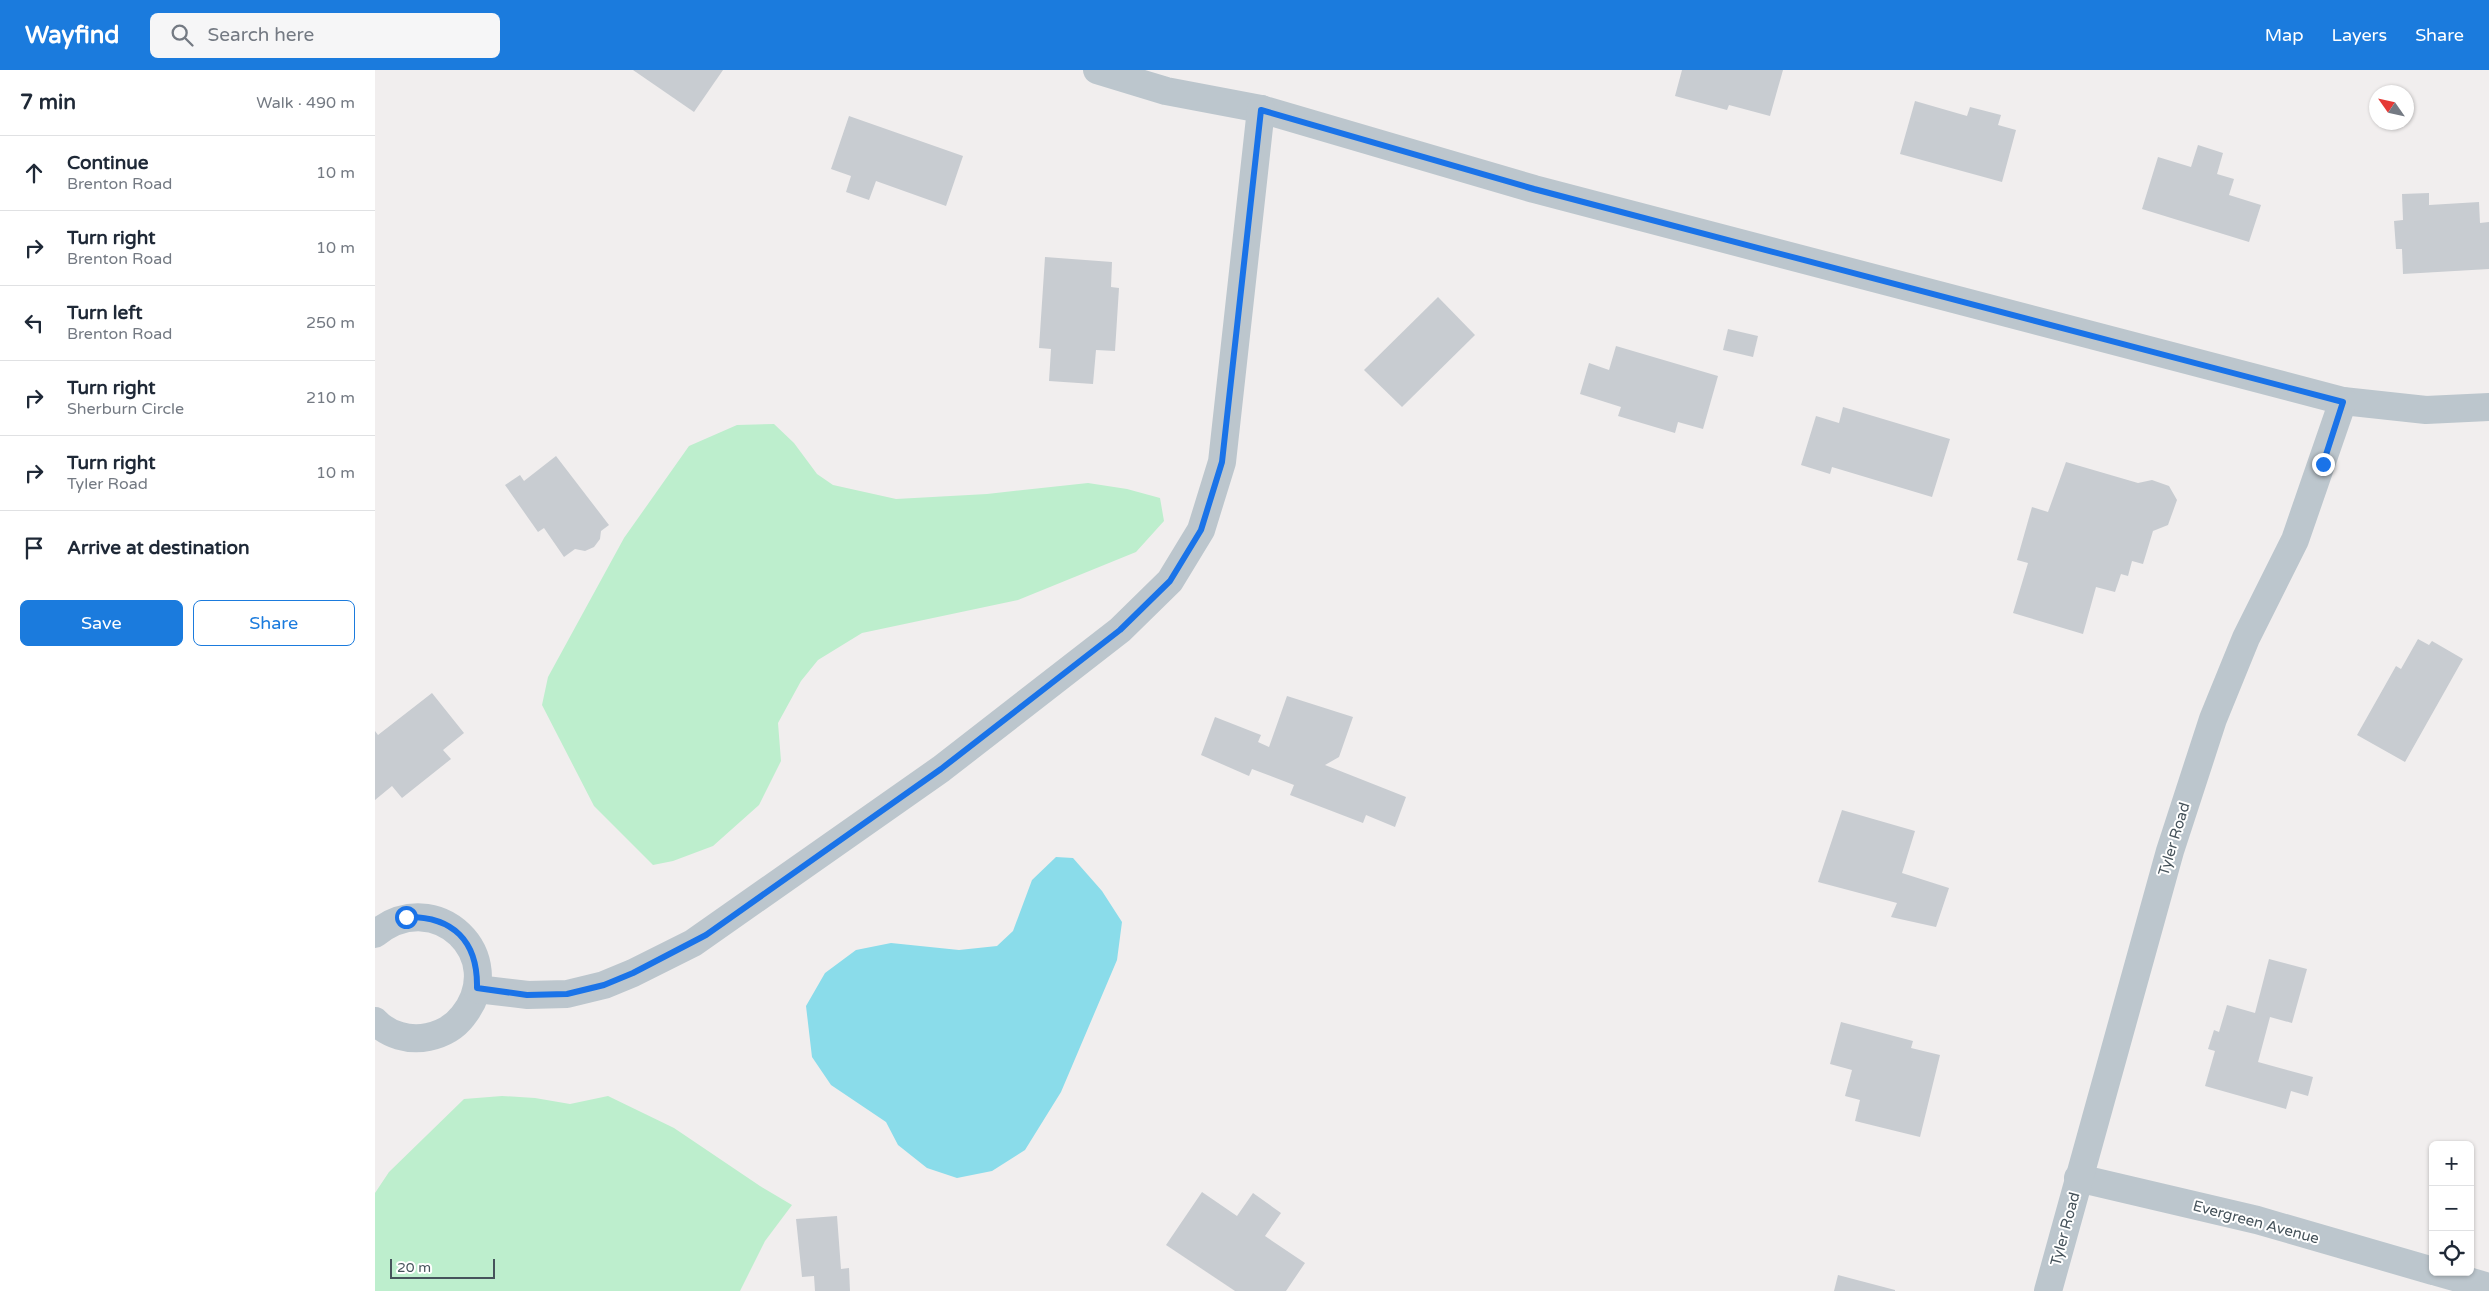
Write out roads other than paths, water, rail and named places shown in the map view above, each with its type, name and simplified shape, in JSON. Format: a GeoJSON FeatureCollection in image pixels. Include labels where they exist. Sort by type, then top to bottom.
{"type":"FeatureCollection","features":[{"type":"Feature","properties":{"kind":"street"},"geometry":{"type":"LineString","coordinates":[[1097,70],[1166,91],[1261,110],[1534,189],[2343,402],[2426,410],[2489,407]]}},
{"type":"Feature","properties":{"kind":"street"},"geometry":{"type":"LineString","coordinates":[[477,988],[527,995],[567,994],[604,985],[633,973],[699,939],[941,769],[1120,630],[1170,581],[1201,530],[1222,462],[1261,110]]}},
{"type":"Feature","properties":{"kind":"street","name":"Tyler Road"},"geometry":{"type":"LineString","coordinates":[[2048,1291],[2170,851],[2213,720],[2246,638],[2295,540],[2343,402]]}},
{"type":"Feature","properties":{"kind":"street"},"geometry":{"type":"LineString","coordinates":[[375,934],[387,924],[406,917],[425,917],[444,922],[460,934],[471,950],[477,969],[477,988],[470,1008],[457,1024],[439,1035],[419,1039],[398,1036],[375,1021]]}},
{"type":"Feature","properties":{"kind":"street","name":"Evergreen Avenue"},"geometry":{"type":"LineString","coordinates":[[2078,1178],[2257,1220],[2429,1270]]}},
{"type":"Feature","properties":{"kind":"street"},"geometry":{"type":"LineString","coordinates":[[2451,1276],[2489,1287]]}},
{"type":"Feature","properties":{"kind":"water"},"geometry":{"type":"Polygon","coordinates":[[[1056,857],[1073,858],[1102,891],[1122,922],[1117,960],[1061,1092],[1025,1150],[992,1171],[957,1178],[927,1168],[898,1145],[886,1122],[831,1085],[812,1057],[806,1006],[825,973],[856,950],[891,943],[959,950],[997,946],[1013,931],[1032,880],[1056,857]]]}}]}
